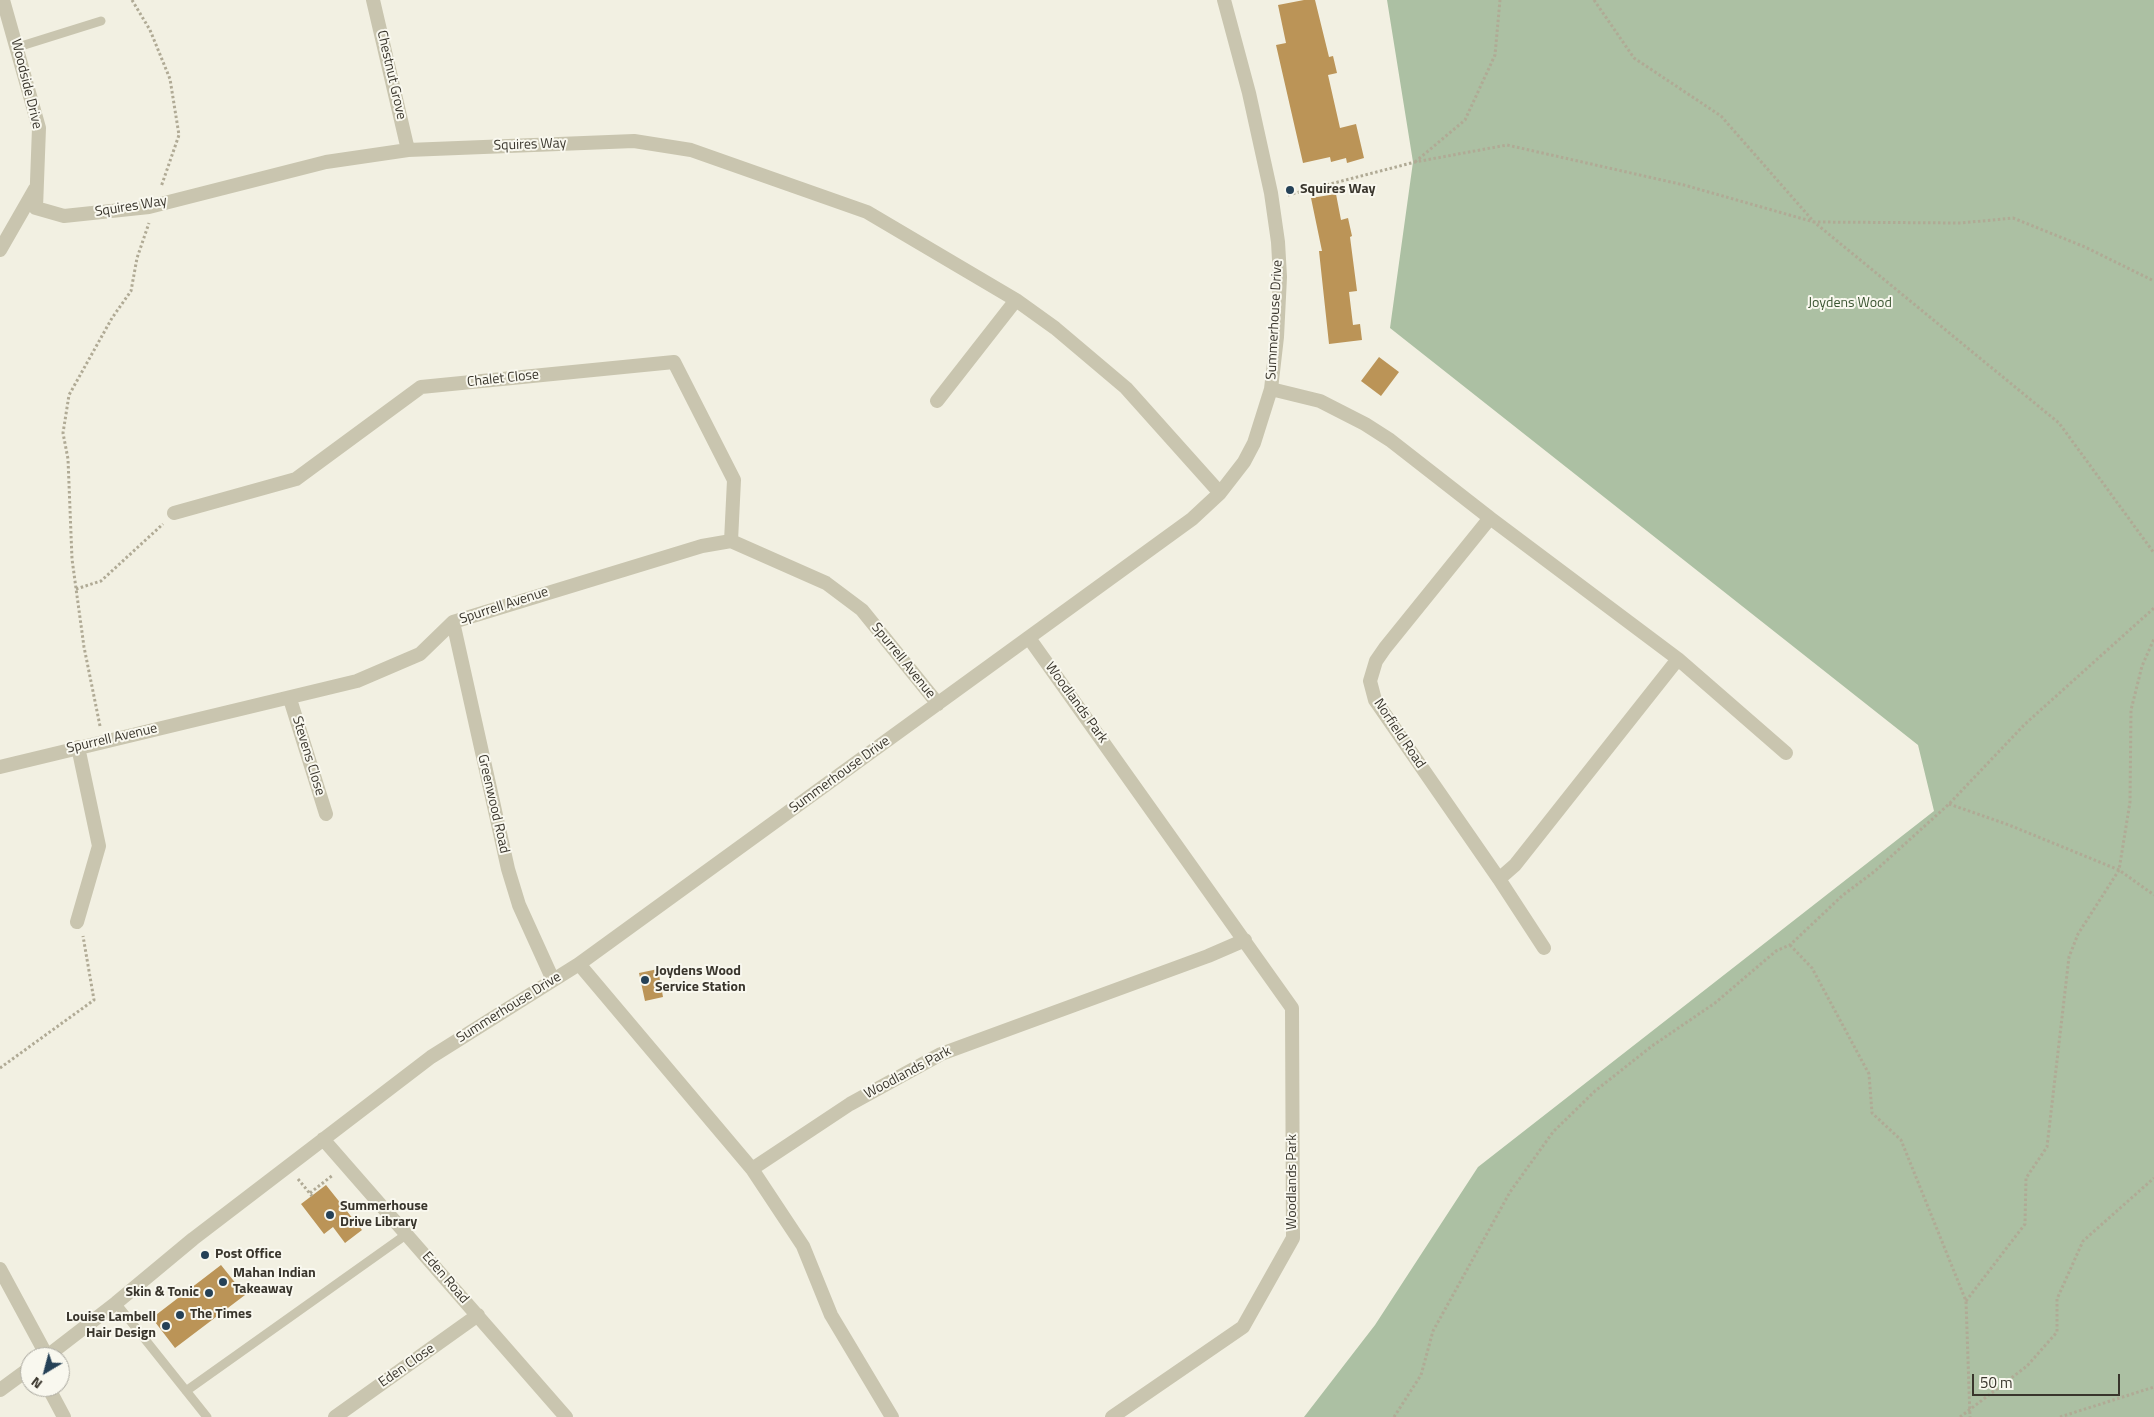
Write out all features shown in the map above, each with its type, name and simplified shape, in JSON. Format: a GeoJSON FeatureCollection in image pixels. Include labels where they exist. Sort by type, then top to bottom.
{"type":"FeatureCollection","features":[{"type":"Feature","properties":{"kind":"street","name":"Chestnut Grove"},"geometry":{"type":"LineString","coordinates":[[373,0],[408,150]]}},
{"type":"Feature","properties":{"kind":"street","name":"Summerhouse Drive"},"geometry":{"type":"LineString","coordinates":[[58,1347],[116,1303],[193,1239],[431,1057],[579,964],[1192,519],[1220,493],[1244,462],[1254,443],[1271,389],[1277,337],[1280,277],[1278,242],[1272,199],[1248,93],[1224,0]]}},
{"type":"Feature","properties":{"kind":"street","name":"Woodside Drive"},"geometry":{"type":"LineString","coordinates":[[0,250],[36,189],[39,128],[18,47],[2,2]]}},
{"type":"Feature","properties":{"kind":"street","name":"Squires Way"},"geometry":{"type":"LineString","coordinates":[[36,189],[36,208],[64,216],[155,206],[326,162],[408,150],[634,142],[691,150],[867,212],[1016,300],[1055,328],[1126,388],[1220,493]]}},
{"type":"Feature","properties":{"kind":"street"},"geometry":{"type":"LineString","coordinates":[[937,401],[1016,300]]}},
{"type":"Feature","properties":{"kind":"street","name":"Chalet Close"},"geometry":{"type":"LineString","coordinates":[[174,513],[296,479],[421,387],[674,362],[734,480],[731,541]]}},
{"type":"Feature","properties":{"kind":"street"},"geometry":{"type":"LineString","coordinates":[[1271,389],[1320,401],[1365,424],[1390,440],[1490,518],[1678,659],[1786,753]]}},
{"type":"Feature","properties":{"kind":"street","name":"Norfield Road"},"geometry":{"type":"LineString","coordinates":[[1490,518],[1385,648],[1376,661],[1370,681],[1375,700],[1499,879],[1544,948]]}},
{"type":"Feature","properties":{"kind":"street","name":"Spurrell Avenue"},"geometry":{"type":"LineString","coordinates":[[0,767],[357,682],[420,654],[453,622],[702,546],[731,541],[826,583],[862,610],[938,704]]}},
{"type":"Feature","properties":{"kind":"street","name":"Greenwood Road"},"geometry":{"type":"LineString","coordinates":[[453,622],[508,869],[519,905],[553,980]]}},
{"type":"Feature","properties":{"kind":"street","name":"Woodlands Park"},"geometry":{"type":"LineString","coordinates":[[1029,638],[1292,1008],[1293,1238],[1243,1327],[1112,1417]]}},
{"type":"Feature","properties":{"kind":"street"},"geometry":{"type":"LineString","coordinates":[[1499,879],[1514,865],[1678,659]]}},
{"type":"Feature","properties":{"kind":"street","name":"Stevens Close"},"geometry":{"type":"LineString","coordinates":[[290,699],[326,814]]}},
{"type":"Feature","properties":{"kind":"street"},"geometry":{"type":"LineString","coordinates":[[77,922],[99,846],[78,747]]}},
{"type":"Feature","properties":{"kind":"street","name":"Woodlands Park"},"geometry":{"type":"LineString","coordinates":[[752,1169],[850,1104],[941,1054],[1208,956],[1245,940]]}},
{"type":"Feature","properties":{"kind":"street"},"geometry":{"type":"LineString","coordinates":[[579,964],[752,1169],[804,1246],[832,1315],[892,1417]]}},
{"type":"Feature","properties":{"kind":"street","name":"Eden Road"},"geometry":{"type":"LineString","coordinates":[[323,1139],[566,1417]]}},
{"type":"Feature","properties":{"kind":"street"},"geometry":{"type":"LineString","coordinates":[[0,1269],[41,1347]]}},
{"type":"Feature","properties":{"kind":"street","name":"Eden Close"},"geometry":{"type":"LineString","coordinates":[[335,1417],[478,1315]]}},
{"type":"Feature","properties":{"kind":"street"},"geometry":{"type":"LineString","coordinates":[[0,1390],[20,1375]]}},
{"type":"Feature","properties":{"kind":"street"},"geometry":{"type":"LineString","coordinates":[[53,1397],[64,1417]]}},
{"type":"Feature","properties":{"kind":"lane"},"geometry":{"type":"LineString","coordinates":[[18,47],[101,21]]}},
{"type":"Feature","properties":{"kind":"lane"},"geometry":{"type":"LineString","coordinates":[[186,1391],[407,1234]]}},
{"type":"Feature","properties":{"kind":"lane"},"geometry":{"type":"LineString","coordinates":[[116,1303],[207,1417]]}},
{"type":"Feature","properties":{"kind":"path"},"geometry":{"type":"LineString","coordinates":[[102,742],[98,709],[84,648],[72,559],[68,459],[64,433],[69,395],[112,318],[131,291],[137,258],[179,135],[170,79],[150,30],[132,0]]}},
{"type":"Feature","properties":{"kind":"path"},"geometry":{"type":"LineString","coordinates":[[1413,162],[1465,120],[1495,55],[1500,0]]}},
{"type":"Feature","properties":{"kind":"path"},"geometry":{"type":"LineString","coordinates":[[1594,0],[1634,58],[1721,116],[1814,222],[2059,423],[2154,553]]}},
{"type":"Feature","properties":{"kind":"path"},"geometry":{"type":"LineString","coordinates":[[1272,199],[1413,162],[1507,145],[1684,185],[1814,222],[1961,223],[2013,218],[2085,247],[2154,282]]}},
{"type":"Feature","properties":{"kind":"path"},"geometry":{"type":"LineString","coordinates":[[76,589],[101,581],[174,513]]}},
{"type":"Feature","properties":{"kind":"path"},"geometry":{"type":"LineString","coordinates":[[1394,1417],[1421,1375],[1433,1331],[1510,1192],[1553,1132],[1595,1092],[1652,1046],[1715,1003],[1776,951],[1790,945],[1843,895],[1875,870],[1950,804],[2025,724],[2154,608]]}},
{"type":"Feature","properties":{"kind":"path"},"geometry":{"type":"LineString","coordinates":[[1966,1301],[2025,1224],[2026,1178],[2047,1147],[2069,957],[2078,934],[2119,870],[2130,802],[2130,710],[2142,666],[2154,640]]}},
{"type":"Feature","properties":{"kind":"path"},"geometry":{"type":"LineString","coordinates":[[1950,804],[2009,824],[2119,870],[2154,895]]}},
{"type":"Feature","properties":{"kind":"path"},"geometry":{"type":"LineString","coordinates":[[0,1068],[94,1000],[84,940],[77,922]]}},
{"type":"Feature","properties":{"kind":"path"},"geometry":{"type":"LineString","coordinates":[[1790,945],[1812,968],[1869,1074],[1872,1113],[1900,1140],[1966,1301],[1970,1417]]}},
{"type":"Feature","properties":{"kind":"path"},"geometry":{"type":"LineString","coordinates":[[289,1167],[311,1194],[332,1176]]}},
{"type":"Feature","properties":{"kind":"path"},"geometry":{"type":"LineString","coordinates":[[1960,1417],[2026,1366],[2057,1332],[2057,1299],[2083,1241],[2154,1178]]}},
{"type":"Feature","properties":{"kind":"path"},"geometry":{"type":"LineString","coordinates":[[2060,1417],[2154,1387]]}},
{"type":"Feature","properties":{"kind":"green space","name":"Joydens Wood"},"geometry":{"type":"Polygon","coordinates":[[[1387,0],[2154,0],[2154,1417],[1304,1417],[1375,1325],[1478,1167],[1934,811],[1918,745],[1390,328],[1413,162],[1387,0]]]}},
{"type":"Feature","properties":{"kind":"building"},"geometry":{"type":"Polygon","coordinates":[[[1315,0],[1329,57],[1333,56],[1337,73],[1328,75],[1340,128],[1356,124],[1364,158],[1347,163],[1346,158],[1331,162],[1330,157],[1303,163],[1276,45],[1286,43],[1278,5],[1315,0]]]}},
{"type":"Feature","properties":{"kind":"building"},"geometry":{"type":"Polygon","coordinates":[[[1336,194],[1341,220],[1348,218],[1352,236],[1350,237],[1357,291],[1349,292],[1353,325],[1360,324],[1362,340],[1329,344],[1319,251],[1322,251],[1311,198],[1336,194]]]}},
{"type":"Feature","properties":{"kind":"building"},"geometry":{"type":"Polygon","coordinates":[[[1379,357],[1399,372],[1381,396],[1361,381],[1379,357]]]}},
{"type":"Feature","properties":{"kind":"building"},"geometry":{"type":"Polygon","coordinates":[[[658,969],[663,997],[645,1001],[639,973],[658,969]]]}},
{"type":"Feature","properties":{"kind":"building","name":"Summerhouse Drive Library"},"geometry":{"type":"Polygon","coordinates":[[[326,1185],[362,1230],[345,1243],[333,1227],[324,1234],[301,1204],[326,1185]]]}},
{"type":"Feature","properties":{"kind":"building"},"geometry":{"type":"Polygon","coordinates":[[[221,1265],[245,1295],[175,1348],[152,1318],[221,1265]]]}},
{"type":"Feature","properties":{"kind":"place","name":"Squires Way"},"geometry":{"type":"Point","coordinates":[1290,190]}},
{"type":"Feature","properties":{"kind":"place","name":"Joydens Wood Service Station"},"geometry":{"type":"Point","coordinates":[645,980]}},
{"type":"Feature","properties":{"kind":"place","name":"Summerhouse Drive Library"},"geometry":{"type":"Point","coordinates":[330,1215]}},
{"type":"Feature","properties":{"kind":"place","name":"Post Office"},"geometry":{"type":"Point","coordinates":[205,1255]}},
{"type":"Feature","properties":{"kind":"place","name":"Mahan Indian Takeaway"},"geometry":{"type":"Point","coordinates":[223,1282]}},
{"type":"Feature","properties":{"kind":"place","name":"Skin & Tonic"},"geometry":{"type":"Point","coordinates":[209,1293]}},
{"type":"Feature","properties":{"kind":"place","name":"The Times"},"geometry":{"type":"Point","coordinates":[180,1315]}},
{"type":"Feature","properties":{"kind":"place","name":"Louise Lambell Hair Design"},"geometry":{"type":"Point","coordinates":[166,1326]}}]}
